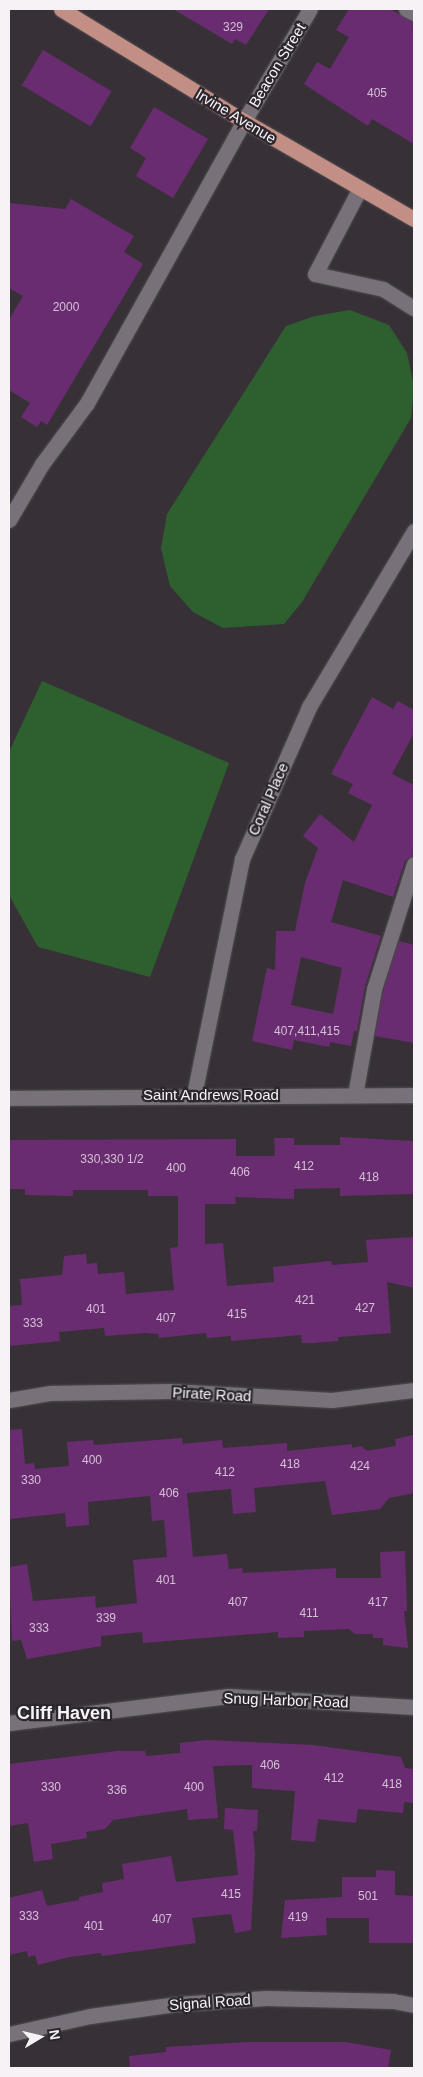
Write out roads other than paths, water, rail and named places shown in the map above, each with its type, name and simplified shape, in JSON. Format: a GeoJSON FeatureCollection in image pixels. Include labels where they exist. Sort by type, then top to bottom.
{"type":"FeatureCollection","features":[{"type":"Feature","properties":{"kind":"main road","name":"Irvine Avenue"},"geometry":{"type":"LineString","coordinates":[[61,9],[244,121],[414,219]]}},
{"type":"Feature","properties":{"kind":"street","name":"Beacon Street"},"geometry":{"type":"LineString","coordinates":[[9,520],[42,464],[87,402],[244,121],[310,9]]}},
{"type":"Feature","properties":{"kind":"street"},"geometry":{"type":"LineString","coordinates":[[406,9],[414,13]]}},
{"type":"Feature","properties":{"kind":"street"},"geometry":{"type":"LineString","coordinates":[[360,188],[315,274],[383,289],[414,308]]}},
{"type":"Feature","properties":{"kind":"street","name":"Coral Place"},"geometry":{"type":"LineString","coordinates":[[194,1095],[242,859],[309,707],[414,531]]}},
{"type":"Feature","properties":{"kind":"street"},"geometry":{"type":"LineString","coordinates":[[355,1095],[374,989],[414,864]]}},
{"type":"Feature","properties":{"kind":"street","name":"Saint Andrews Road"},"geometry":{"type":"LineString","coordinates":[[9,1098],[194,1095],[414,1095]]}},
{"type":"Feature","properties":{"kind":"street","name":"Pirate Road"},"geometry":{"type":"LineString","coordinates":[[9,1400],[50,1394],[170,1392],[332,1400],[414,1390]]}},
{"type":"Feature","properties":{"kind":"street","name":"Snug Harbor Road"},"geometry":{"type":"LineString","coordinates":[[9,1723],[228,1696],[414,1707]]}},
{"type":"Feature","properties":{"kind":"street","name":"Signal Road"},"geometry":{"type":"LineString","coordinates":[[9,2034],[90,2016],[177,2004],[266,1998],[393,2001],[414,2005]]}},
{"type":"Feature","properties":{"kind":"district","name":"Cliff Haven"},"geometry":{"type":"Point","coordinates":[64,1713]}}]}
